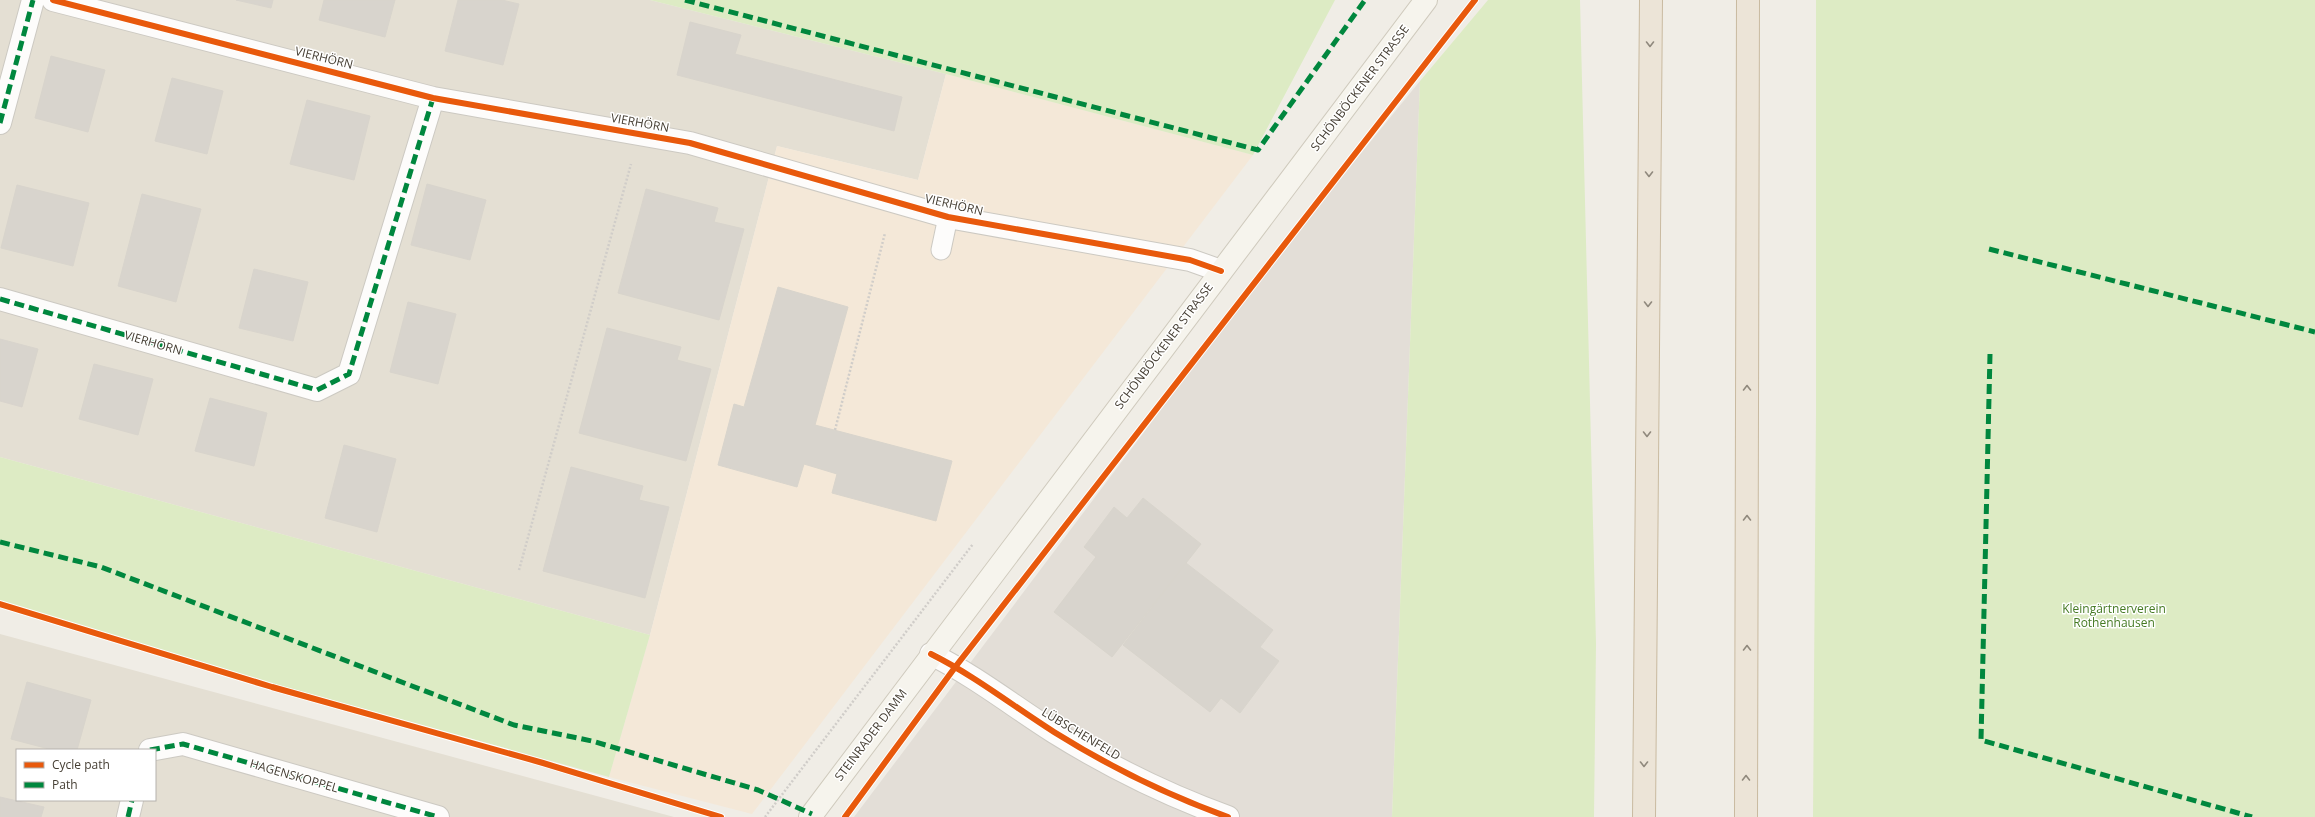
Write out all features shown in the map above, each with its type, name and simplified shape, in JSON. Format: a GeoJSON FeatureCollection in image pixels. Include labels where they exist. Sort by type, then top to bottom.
{"type":"FeatureCollection","features":[{"type":"Feature","properties":{"kind":"highway"},"geometry":{"type":"LineString","coordinates":[[1746,817],[1748,0]]}},
{"type":"Feature","properties":{"kind":"highway"},"geometry":{"type":"LineString","coordinates":[[1644,817],[1651,3]]}},
{"type":"Feature","properties":{"kind":"main road","name":"SCHÖNBÖCKENER STRASSE"},"geometry":{"type":"LineString","coordinates":[[931,654],[1426,0]]}},
{"type":"Feature","properties":{"kind":"main road","name":"STEINRADER DAMM"},"geometry":{"type":"LineString","coordinates":[[810,817],[931,654]]}},
{"type":"Feature","properties":{"kind":"street"},"geometry":{"type":"LineString","coordinates":[[0,123],[33,0]]}},
{"type":"Feature","properties":{"kind":"street","name":"VIERHÖRN"},"geometry":{"type":"LineString","coordinates":[[53,0],[433,98],[690,143],[948,217],[1190,260],[1222,271]]}},
{"type":"Feature","properties":{"kind":"street","name":"VIERHÖRN"},"geometry":{"type":"LineString","coordinates":[[0,299],[317,390],[349,374],[433,98]]}},
{"type":"Feature","properties":{"kind":"street","name":"LÜBSCHENFELD"},"geometry":{"type":"LineString","coordinates":[[931,654],[956,666],[1054,732],[1131,777],[1228,817]]}},
{"type":"Feature","properties":{"kind":"street","name":"HAGENSKOPPEL"},"geometry":{"type":"LineString","coordinates":[[156,749],[183,744],[438,817]]}},
{"type":"Feature","properties":{"kind":"street"},"geometry":{"type":"LineString","coordinates":[[128,817],[132,801]]}},
{"type":"Feature","properties":{"kind":"lane"},"geometry":{"type":"LineString","coordinates":[[941,250],[948,217]]}},
{"type":"Feature","properties":{"kind":"path"},"geometry":{"type":"LineString","coordinates":[[519,570],[640,134]]}},
{"type":"Feature","properties":{"kind":"path"},"geometry":{"type":"LineString","coordinates":[[835,430],[893,201]]}},
{"type":"Feature","properties":{"kind":"shaded area"},"geometry":{"type":"Polygon","coordinates":[[[0,0],[650,0],[946,74],[918,180],[777,146],[650,635],[0,457],[0,0]]]}},
{"type":"Feature","properties":{"kind":"shaded area"},"geometry":{"type":"Polygon","coordinates":[[[946,74],[1253,155],[752,814],[609,777],[650,635],[777,146],[918,180],[946,74]]]}},
{"type":"Feature","properties":{"kind":"shaded area"},"geometry":{"type":"Polygon","coordinates":[[[1420,81],[1392,817],[854,817],[1273,261],[1420,81]]]}},
{"type":"Feature","properties":{"kind":"shaded area"},"geometry":{"type":"Polygon","coordinates":[[[0,634],[674,817],[0,817],[0,634]]]}},
{"type":"Feature","properties":{"kind":"green space"},"geometry":{"type":"Polygon","coordinates":[[[650,0],[1335,0],[1253,155],[946,74],[650,0]]]}},
{"type":"Feature","properties":{"kind":"green space"},"geometry":{"type":"Polygon","coordinates":[[[1488,0],[1580,0],[1596,644],[1594,817],[1392,817],[1420,81],[1488,0]]]}},
{"type":"Feature","properties":{"kind":"green space","name":"Kleingärtnerverein Rothenhausen"},"geometry":{"type":"Polygon","coordinates":[[[1816,0],[2315,0],[2315,817],[1813,817],[1816,412],[1816,0]]]}},
{"type":"Feature","properties":{"kind":"green space"},"geometry":{"type":"Polygon","coordinates":[[[0,457],[650,635],[609,777],[0,608],[0,457]]]}},
{"type":"Feature","properties":{"kind":"building"},"geometry":{"type":"Polygon","coordinates":[[[236,0],[273,0],[271,8],[236,0]]]}},
{"type":"Feature","properties":{"kind":"building"},"geometry":{"type":"Polygon","coordinates":[[[324,0],[395,0],[385,37],[319,20],[324,0]]]}},
{"type":"Feature","properties":{"kind":"building"},"geometry":{"type":"Polygon","coordinates":[[[458,0],[502,0],[519,4],[503,65],[445,51],[458,0]]]}},
{"type":"Feature","properties":{"kind":"building"},"geometry":{"type":"Polygon","coordinates":[[[690,22],[741,35],[735,54],[902,97],[894,131],[677,75],[690,22]]]}},
{"type":"Feature","properties":{"kind":"building"},"geometry":{"type":"Polygon","coordinates":[[[51,56],[105,70],[88,132],[35,118],[51,56]]]}},
{"type":"Feature","properties":{"kind":"building"},"geometry":{"type":"Polygon","coordinates":[[[172,78],[223,91],[207,154],[155,141],[172,78]]]}},
{"type":"Feature","properties":{"kind":"building"},"geometry":{"type":"Polygon","coordinates":[[[307,100],[370,116],[354,180],[290,164],[307,100]]]}},
{"type":"Feature","properties":{"kind":"building"},"geometry":{"type":"Polygon","coordinates":[[[427,184],[486,200],[470,260],[411,245],[427,184]]]}},
{"type":"Feature","properties":{"kind":"building"},"geometry":{"type":"Polygon","coordinates":[[[17,185],[89,203],[73,266],[1,248],[17,185]]]}},
{"type":"Feature","properties":{"kind":"building"},"geometry":{"type":"Polygon","coordinates":[[[646,189],[718,208],[714,222],[744,229],[719,320],[618,293],[646,189]]]}},
{"type":"Feature","properties":{"kind":"building"},"geometry":{"type":"Polygon","coordinates":[[[142,194],[201,209],[176,302],[118,286],[142,194]]]}},
{"type":"Feature","properties":{"kind":"building"},"geometry":{"type":"Polygon","coordinates":[[[254,269],[308,282],[293,341],[239,328],[254,269]]]}},
{"type":"Feature","properties":{"kind":"building"},"geometry":{"type":"Polygon","coordinates":[[[778,287],[848,307],[815,425],[952,461],[936,521],[832,493],[837,474],[804,464],[797,487],[718,465],[734,404],[744,407],[778,287]]]}},
{"type":"Feature","properties":{"kind":"building"},"geometry":{"type":"Polygon","coordinates":[[[408,302],[456,314],[438,384],[390,372],[408,302]]]}},
{"type":"Feature","properties":{"kind":"building"},"geometry":{"type":"Polygon","coordinates":[[[607,328],[681,347],[677,360],[711,369],[686,461],[579,433],[607,328]]]}},
{"type":"Feature","properties":{"kind":"building"},"geometry":{"type":"Polygon","coordinates":[[[0,339],[38,349],[22,407],[0,401],[0,339]]]}},
{"type":"Feature","properties":{"kind":"building"},"geometry":{"type":"Polygon","coordinates":[[[94,364],[153,379],[138,435],[79,419],[94,364]]]}},
{"type":"Feature","properties":{"kind":"building"},"geometry":{"type":"Polygon","coordinates":[[[210,398],[267,413],[254,466],[195,451],[210,398]]]}},
{"type":"Feature","properties":{"kind":"building"},"geometry":{"type":"Polygon","coordinates":[[[344,445],[396,459],[377,532],[325,518],[344,445]]]}},
{"type":"Feature","properties":{"kind":"building"},"geometry":{"type":"Polygon","coordinates":[[[571,467],[643,486],[639,500],[669,507],[645,598],[543,571],[571,467]]]}},
{"type":"Feature","properties":{"kind":"building"},"geometry":{"type":"Polygon","coordinates":[[[1143,498],[1201,544],[1112,657],[1054,612],[1096,557],[1084,547],[1114,507],[1127,518],[1143,498]]]}},
{"type":"Feature","properties":{"kind":"building"},"geometry":{"type":"Polygon","coordinates":[[[1186,563],[1273,630],[1260,647],[1279,661],[1240,713],[1221,698],[1210,712],[1123,645],[1186,563]]]}},
{"type":"Feature","properties":{"kind":"building"},"geometry":{"type":"Polygon","coordinates":[[[27,682],[91,700],[77,749],[49,749],[11,739],[27,682]]]}},
{"type":"Feature","properties":{"kind":"building"},"geometry":{"type":"Polygon","coordinates":[[[0,797],[44,807],[41,817],[0,817],[0,797]]]}},
{"type":"Feature","properties":{"kind":"marked path"},"geometry":{"type":"LineString","coordinates":[[0,123],[33,0]]}},
{"type":"Feature","properties":{"kind":"marked path"},"geometry":{"type":"LineString","coordinates":[[685,0],[1258,150],[1365,0]]}},
{"type":"Feature","properties":{"kind":"marked path"},"geometry":{"type":"LineString","coordinates":[[0,299],[317,390],[349,374],[433,98]]}},
{"type":"Feature","properties":{"kind":"marked path"},"geometry":{"type":"LineString","coordinates":[[1989,249],[2315,332]]}},
{"type":"Feature","properties":{"kind":"marked path"},"geometry":{"type":"LineString","coordinates":[[1990,354],[1981,740],[2252,817]]}},
{"type":"Feature","properties":{"kind":"marked path"},"geometry":{"type":"LineString","coordinates":[[0,542],[101,567],[514,725],[592,741],[758,790],[812,814]]}},
{"type":"Feature","properties":{"kind":"marked path"},"geometry":{"type":"LineString","coordinates":[[156,749],[183,744],[438,817]]}},
{"type":"Feature","properties":{"kind":"marked path"},"geometry":{"type":"LineString","coordinates":[[128,817],[132,801]]}},
{"type":"Feature","properties":{"kind":"cycle path"},"geometry":{"type":"LineString","coordinates":[[53,0],[433,98],[690,143],[948,217],[1190,260],[1221,271]]}},
{"type":"Feature","properties":{"kind":"cycle path"},"geometry":{"type":"LineString","coordinates":[[845,817],[956,666],[1475,0]]}},
{"type":"Feature","properties":{"kind":"cycle path"},"geometry":{"type":"LineString","coordinates":[[0,604],[272,687],[543,763],[721,817]]}},
{"type":"Feature","properties":{"kind":"cycle path"},"geometry":{"type":"LineString","coordinates":[[931,654],[963,672],[1054,732],[1096,757],[1161,790],[1228,817]]}}]}
